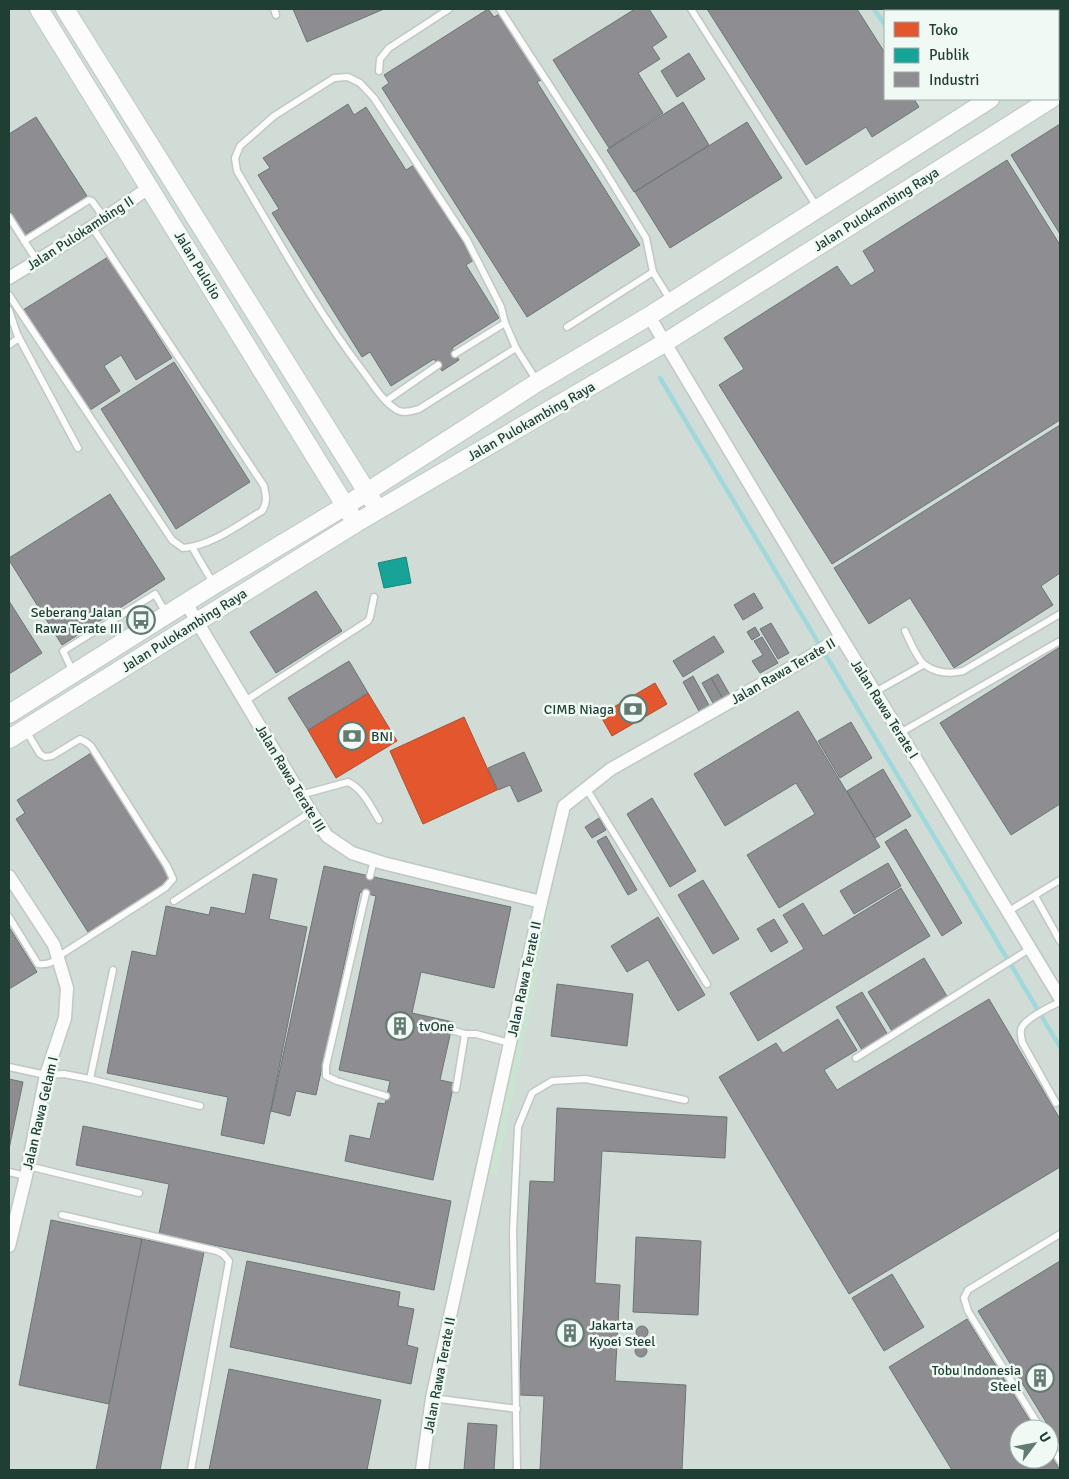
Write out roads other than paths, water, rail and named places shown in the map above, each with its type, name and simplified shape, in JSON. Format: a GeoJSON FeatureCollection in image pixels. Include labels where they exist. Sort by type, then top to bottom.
{"type":"FeatureCollection","features":[{"type":"Feature","properties":{"kind":"street","name":"Jalan Pulolio"},"geometry":{"type":"LineString","coordinates":[[39,9],[356,523]]}},
{"type":"Feature","properties":{"kind":"street","name":"Jalan Pulolio"},"geometry":{"type":"LineString","coordinates":[[65,9],[378,510]]}},
{"type":"Feature","properties":{"kind":"street"},"geometry":{"type":"LineString","coordinates":[[60,42],[78,30]]}},
{"type":"Feature","properties":{"kind":"street","name":"Jalan Pulokambing Raya"},"geometry":{"type":"LineString","coordinates":[[9,714],[214,585],[345,506],[538,382],[650,316],[988,100]]}},
{"type":"Feature","properties":{"kind":"street","name":"Jalan Pulokambing Raya"},"geometry":{"type":"LineString","coordinates":[[9,739],[356,523],[666,342],[1049,100]]}},
{"type":"Feature","properties":{"kind":"street","name":"Jalan Pulokambing II"},"geometry":{"type":"LineString","coordinates":[[9,278],[105,219],[150,187]]}},
{"type":"Feature","properties":{"kind":"street","name":"Jalan Rawa Terate I"},"geometry":{"type":"LineString","coordinates":[[650,316],[841,637],[1009,911],[1060,998]]}},
{"type":"Feature","properties":{"kind":"street","name":"Jalan Rawa Terate III"},"geometry":{"type":"LineString","coordinates":[[186,603],[300,795],[327,836],[352,853],[374,860],[541,902]]}},
{"type":"Feature","properties":{"kind":"street","name":"Jalan Rawa Terate II"},"geometry":{"type":"LineString","coordinates":[[422,1470],[432,1398],[541,902],[564,806],[611,769],[806,659],[841,637]]}},
{"type":"Feature","properties":{"kind":"street","name":"Jalan Rawa Gelam I"},"geometry":{"type":"LineString","coordinates":[[9,876],[54,946],[59,956],[68,988],[65,1018],[46,1075],[27,1171],[9,1246]]}},
{"type":"Feature","properties":{"kind":"lane"},"geometry":{"type":"LineString","coordinates":[[379,71],[380,59],[389,48],[449,9]]}},
{"type":"Feature","properties":{"kind":"lane"},"geometry":{"type":"LineString","coordinates":[[500,9],[646,238],[653,272],[671,302]]}},
{"type":"Feature","properties":{"kind":"lane"},"geometry":{"type":"LineString","coordinates":[[691,9],[818,208]]}},
{"type":"Feature","properties":{"kind":"lane"},"geometry":{"type":"LineString","coordinates":[[516,348],[419,409],[399,412],[386,401],[350,354],[319,308],[237,171],[235,158],[240,146],[274,116],[334,78],[348,77],[360,83],[374,98],[462,232],[501,307],[505,323],[516,348],[538,382]]}},
{"type":"Feature","properties":{"kind":"lane"},"geometry":{"type":"LineString","coordinates":[[24,241],[89,200],[92,200],[105,219]]}},
{"type":"Feature","properties":{"kind":"lane"},"geometry":{"type":"LineString","coordinates":[[9,217],[37,261]]}},
{"type":"Feature","properties":{"kind":"lane"},"geometry":{"type":"LineString","coordinates":[[9,295],[172,540],[183,548],[192,547],[207,542],[262,511],[266,506],[267,497],[264,486],[92,227]]}},
{"type":"Feature","properties":{"kind":"lane"},"geometry":{"type":"LineString","coordinates":[[567,327],[653,272]]}},
{"type":"Feature","properties":{"kind":"lane"},"geometry":{"type":"LineString","coordinates":[[9,310],[19,338],[78,448]]}},
{"type":"Feature","properties":{"kind":"lane"},"geometry":{"type":"LineString","coordinates":[[456,354],[505,323]]}},
{"type":"Feature","properties":{"kind":"lane"},"geometry":{"type":"LineString","coordinates":[[9,345],[19,338]]}},
{"type":"Feature","properties":{"kind":"lane"},"geometry":{"type":"LineString","coordinates":[[386,401],[438,365]]}},
{"type":"Feature","properties":{"kind":"lane"},"geometry":{"type":"LineString","coordinates":[[192,547],[214,585]]}},
{"type":"Feature","properties":{"kind":"lane"},"geometry":{"type":"LineString","coordinates":[[73,673],[63,651],[155,594],[167,615]]}},
{"type":"Feature","properties":{"kind":"lane"},"geometry":{"type":"LineString","coordinates":[[245,701],[368,621],[374,597]]}},
{"type":"Feature","properties":{"kind":"lane"},"geometry":{"type":"LineString","coordinates":[[905,631],[923,665],[952,674],[963,671],[1060,614]]}},
{"type":"Feature","properties":{"kind":"lane"},"geometry":{"type":"LineString","coordinates":[[900,733],[1060,641]]}},
{"type":"Feature","properties":{"kind":"lane"},"geometry":{"type":"LineString","coordinates":[[876,692],[923,665]]}},
{"type":"Feature","properties":{"kind":"lane"},"geometry":{"type":"LineString","coordinates":[[9,917],[38,964],[48,965],[165,888],[173,879],[167,866],[91,746],[80,740],[52,756],[45,757],[40,754],[25,729]]}},
{"type":"Feature","properties":{"kind":"lane"},"geometry":{"type":"LineString","coordinates":[[300,795],[348,782],[355,785],[379,820]]}},
{"type":"Feature","properties":{"kind":"lane"},"geometry":{"type":"LineString","coordinates":[[586,788],[707,984]]}},
{"type":"Feature","properties":{"kind":"lane"},"geometry":{"type":"LineString","coordinates":[[174,901],[311,812]]}},
{"type":"Feature","properties":{"kind":"lane"},"geometry":{"type":"LineString","coordinates":[[370,876],[374,860]]}},
{"type":"Feature","properties":{"kind":"lane"},"geometry":{"type":"LineString","coordinates":[[1009,911],[1060,880]]}},
{"type":"Feature","properties":{"kind":"lane"},"geometry":{"type":"LineString","coordinates":[[366,894],[326,1066],[326,1076],[336,1081],[386,1096]]}},
{"type":"Feature","properties":{"kind":"lane"},"geometry":{"type":"LineString","coordinates":[[1035,896],[1060,941]]}},
{"type":"Feature","properties":{"kind":"lane"},"geometry":{"type":"LineString","coordinates":[[856,1058],[1031,948]]}},
{"type":"Feature","properties":{"kind":"lane"},"geometry":{"type":"LineString","coordinates":[[90,1079],[114,970]]}},
{"type":"Feature","properties":{"kind":"lane"},"geometry":{"type":"LineString","coordinates":[[1056,1103],[1022,1042],[1020,1031],[1022,1026],[1060,1002]]}},
{"type":"Feature","properties":{"kind":"lane"},"geometry":{"type":"LineString","coordinates":[[451,1030],[510,1043]]}},
{"type":"Feature","properties":{"kind":"lane"},"geometry":{"type":"LineString","coordinates":[[456,1089],[465,1034]]}},
{"type":"Feature","properties":{"kind":"lane"},"geometry":{"type":"LineString","coordinates":[[9,1067],[46,1075],[64,1074],[90,1079],[200,1106]]}},
{"type":"Feature","properties":{"kind":"lane"},"geometry":{"type":"LineString","coordinates":[[517,1470],[514,1212],[518,1127],[532,1093],[552,1081],[586,1080],[684,1100]]}},
{"type":"Feature","properties":{"kind":"lane"},"geometry":{"type":"LineString","coordinates":[[9,1172],[27,1171],[140,1193]]}},
{"type":"Feature","properties":{"kind":"lane"},"geometry":{"type":"LineString","coordinates":[[62,1215],[217,1251],[223,1254],[229,1261],[191,1470]]}},
{"type":"Feature","properties":{"kind":"lane"},"geometry":{"type":"LineString","coordinates":[[1035,1419],[968,1311],[964,1298],[968,1290],[1060,1234]]}},
{"type":"Feature","properties":{"kind":"lane"},"geometry":{"type":"LineString","coordinates":[[432,1398],[517,1409]]}},
{"type":"Feature","properties":{"kind":"waterway"},"geometry":{"type":"LineString","coordinates":[[874,9],[884,24]]}},
{"type":"Feature","properties":{"kind":"waterway"},"geometry":{"type":"LineString","coordinates":[[660,378],[1060,1047]]}},
{"type":"Feature","properties":{"kind":"place","name":"Seberang Jalan Rawa Terate III"},"geometry":{"type":"Point","coordinates":[141,620]}},
{"type":"Feature","properties":{"kind":"place","name":"CIMB Niaga"},"geometry":{"type":"Point","coordinates":[633,709]}},
{"type":"Feature","properties":{"kind":"place","name":"BNI"},"geometry":{"type":"Point","coordinates":[352,736]}},
{"type":"Feature","properties":{"kind":"place","name":"tvOne"},"geometry":{"type":"Point","coordinates":[400,1026]}},
{"type":"Feature","properties":{"kind":"place","name":"Jakarta Kyoei Steel"},"geometry":{"type":"Point","coordinates":[570,1333]}},
{"type":"Feature","properties":{"kind":"place","name":"Tobu Indonesia Steel"},"geometry":{"type":"Point","coordinates":[1040,1378]}}]}
